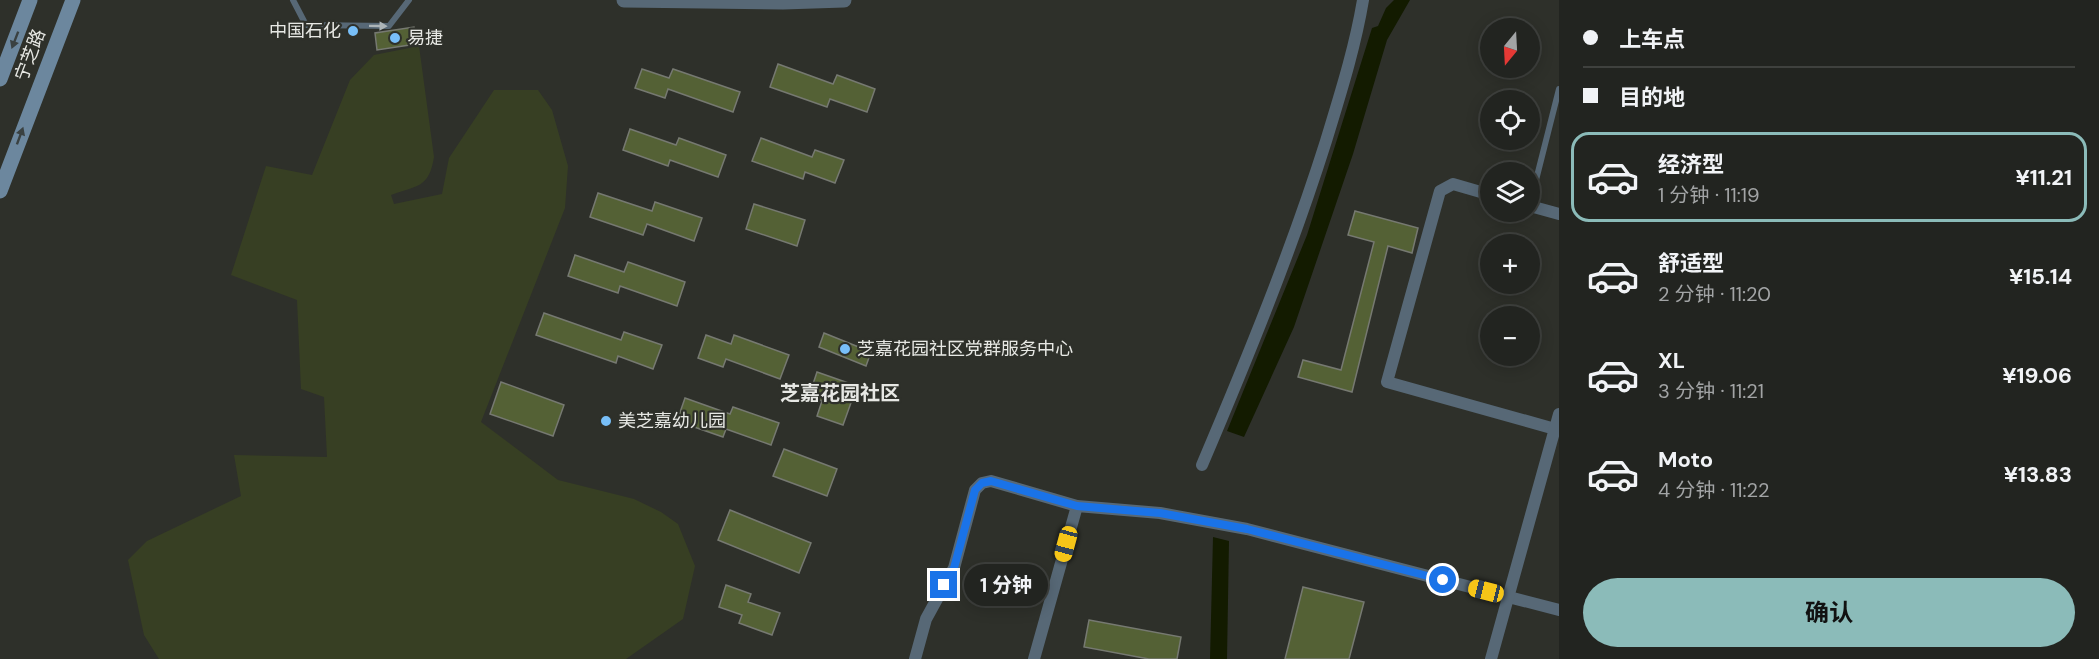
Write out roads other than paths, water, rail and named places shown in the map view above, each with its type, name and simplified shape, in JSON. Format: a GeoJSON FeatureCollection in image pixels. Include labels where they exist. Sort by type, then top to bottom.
{"type":"FeatureCollection","features":[{"type":"Feature","properties":{"kind":"main road","name":"宁芝路"},"geometry":{"type":"LineString","coordinates":[[0,79],[30,0]]}},
{"type":"Feature","properties":{"kind":"main road","name":"宁芝路"},"geometry":{"type":"LineString","coordinates":[[0,191],[73,0]]}},
{"type":"Feature","properties":{"kind":"street"},"geometry":{"type":"LineString","coordinates":[[624,0],[747,2],[844,0]]}},
{"type":"Feature","properties":{"kind":"street"},"geometry":{"type":"LineString","coordinates":[[1202,465],[1258,335],[1307,200],[1343,86],[1363,0]]}},
{"type":"Feature","properties":{"kind":"street"},"geometry":{"type":"LineString","coordinates":[[1480,192],[1453,184],[1440,191],[1387,382],[1555,429]]}},
{"type":"Feature","properties":{"kind":"street"},"geometry":{"type":"LineString","coordinates":[[1540,209],[1559,214]]}},
{"type":"Feature","properties":{"kind":"street"},"geometry":{"type":"LineString","coordinates":[[1491,659],[1559,414]]}},
{"type":"Feature","properties":{"kind":"street"},"geometry":{"type":"LineString","coordinates":[[915,659],[926,619],[954,568],[975,490],[982,483],[991,481],[1077,506],[1160,513],[1247,529],[1559,610]]}},
{"type":"Feature","properties":{"kind":"street"},"geometry":{"type":"LineString","coordinates":[[1034,659],[1077,506]]}},
{"type":"Feature","properties":{"kind":"lane"},"geometry":{"type":"LineString","coordinates":[[292,0],[306,25],[389,26],[409,0]]}},
{"type":"Feature","properties":{"kind":"lane"},"geometry":{"type":"LineString","coordinates":[[1540,164],[1559,89]]}},
{"type":"Feature","properties":{"kind":"place","name":"中国石化"},"geometry":{"type":"Point","coordinates":[353,31]}},
{"type":"Feature","properties":{"kind":"place","name":"易捷"},"geometry":{"type":"Point","coordinates":[395,38]}},
{"type":"Feature","properties":{"kind":"place","name":"芝嘉花园社区党群服务中心"},"geometry":{"type":"Point","coordinates":[845,349]}},
{"type":"Feature","properties":{"kind":"place","name":"美芝嘉幼儿园"},"geometry":{"type":"Point","coordinates":[606,421]}},
{"type":"Feature","properties":{"kind":"district","name":"芝嘉花园社区"},"geometry":{"type":"Point","coordinates":[840,393]}}]}
